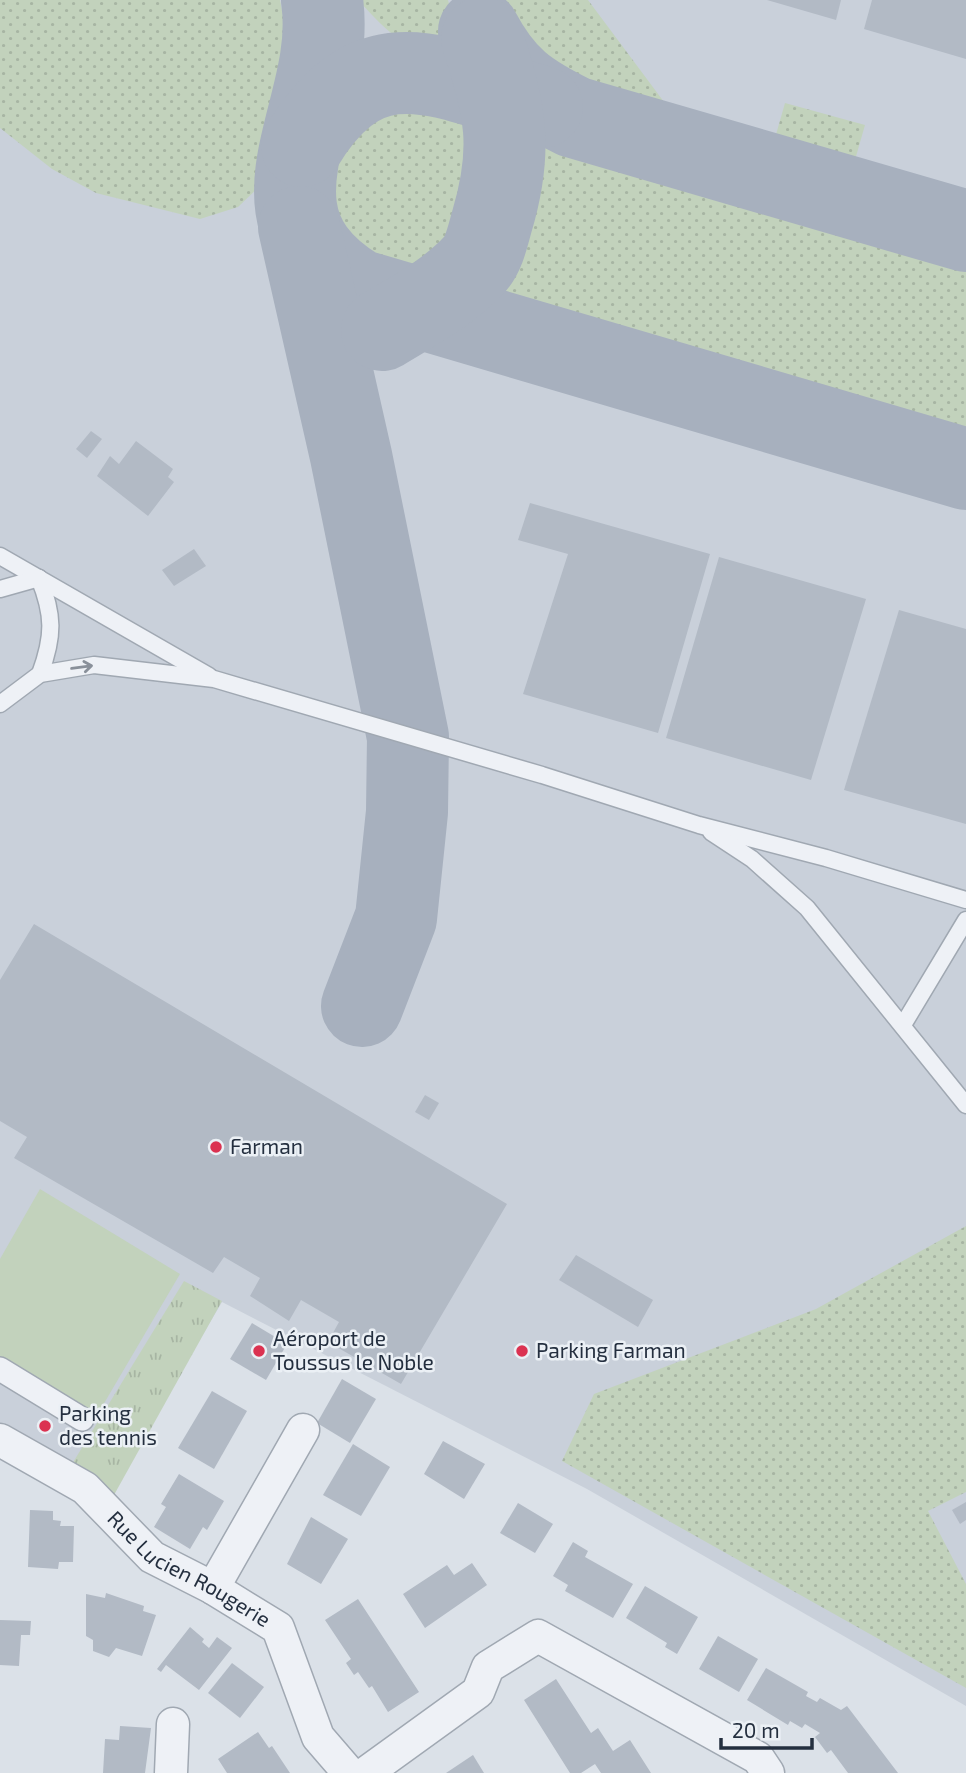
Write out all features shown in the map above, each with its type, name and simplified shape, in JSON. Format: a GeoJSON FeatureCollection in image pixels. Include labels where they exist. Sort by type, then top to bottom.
{"type":"FeatureCollection","features":[{"type":"Feature","properties":{"kind":"street"},"geometry":{"type":"LineString","coordinates":[[0,1370],[82,1419]]}},
{"type":"Feature","properties":{"kind":"street"},"geometry":{"type":"LineString","coordinates":[[213,1588],[303,1430]]}},
{"type":"Feature","properties":{"kind":"street","name":"Rue Lucien Rougerie"},"geometry":{"type":"LineString","coordinates":[[0,1440],[85,1488],[152,1556],[213,1588],[278,1628],[318,1737],[349,1773]]}},
{"type":"Feature","properties":{"kind":"street"},"geometry":{"type":"LineString","coordinates":[[366,1773],[478,1692],[488,1667],[538,1636],[758,1758],[768,1773]]}},
{"type":"Feature","properties":{"kind":"street"},"geometry":{"type":"LineString","coordinates":[[172,1773],[173,1724]]}},
{"type":"Feature","properties":{"kind":"lane"},"geometry":{"type":"LineString","coordinates":[[0,556],[214,679]]}},
{"type":"Feature","properties":{"kind":"lane"},"geometry":{"type":"LineString","coordinates":[[0,589],[39,578]]}},
{"type":"Feature","properties":{"kind":"lane"},"geometry":{"type":"LineString","coordinates":[[39,578],[51,609],[50,647],[40,674]]}},
{"type":"Feature","properties":{"kind":"lane"},"geometry":{"type":"LineString","coordinates":[[0,704],[40,674],[94,665],[214,679],[542,775],[699,825],[826,858],[966,900]]}},
{"type":"Feature","properties":{"kind":"lane"},"geometry":{"type":"LineString","coordinates":[[699,825],[752,859],[807,908],[966,1105]]}},
{"type":"Feature","properties":{"kind":"lane"},"geometry":{"type":"LineString","coordinates":[[903,1025],[966,920]]}},
{"type":"Feature","properties":{"kind":"shaded area"},"geometry":{"type":"Polygon","coordinates":[[[0,0],[966,0],[966,1706],[587,1489],[222,1302],[102,1505],[0,1440],[0,0]]]}},
{"type":"Feature","properties":{"kind":"green space"},"geometry":{"type":"Polygon","coordinates":[[[0,0],[280,0],[294,71],[290,111],[280,146],[260,186],[238,207],[200,219],[96,193],[52,169],[0,128],[0,0]]]}},
{"type":"Feature","properties":{"kind":"green space"},"geometry":{"type":"Polygon","coordinates":[[[358,0],[448,0],[457,35],[450,47],[440,54],[415,48],[394,35],[358,0]]]}},
{"type":"Feature","properties":{"kind":"green space"},"geometry":{"type":"Polygon","coordinates":[[[496,0],[588,0],[673,114],[675,124],[584,97],[543,75],[511,41],[496,0]]]}},
{"type":"Feature","properties":{"kind":"green space"},"geometry":{"type":"Polygon","coordinates":[[[397,100],[424,101],[460,113],[477,132],[488,168],[486,185],[472,223],[455,256],[437,273],[426,279],[406,283],[375,273],[342,246],[329,223],[323,198],[325,172],[334,148],[350,127],[371,111],[397,100]]]}},
{"type":"Feature","properties":{"kind":"green space"},"geometry":{"type":"Polygon","coordinates":[[[785,103],[865,125],[851,174],[771,152],[785,103]]]}},
{"type":"Feature","properties":{"kind":"green space"},"geometry":{"type":"Polygon","coordinates":[[[554,141],[571,142],[966,258],[966,448],[510,314],[500,305],[499,293],[543,149],[554,141]]]}},
{"type":"Feature","properties":{"kind":"green space"},"geometry":{"type":"Polygon","coordinates":[[[40,1189],[180,1274],[96,1417],[0,1358],[0,1259],[40,1189]]]}},
{"type":"Feature","properties":{"kind":"green space"},"geometry":{"type":"Polygon","coordinates":[[[966,1226],[966,1492],[928,1511],[966,1584],[966,1688],[562,1461],[594,1394],[816,1309],[966,1226]]]}},
{"type":"Feature","properties":{"kind":"green space"},"geometry":{"type":"Polygon","coordinates":[[[184,1281],[222,1301],[114,1495],[72,1464],[184,1281]]]}},
{"type":"Feature","properties":{"kind":"building"},"geometry":{"type":"Polygon","coordinates":[[[767,0],[841,0],[836,20],[767,0]]]}},
{"type":"Feature","properties":{"kind":"building"},"geometry":{"type":"Polygon","coordinates":[[[872,0],[966,0],[966,59],[864,29],[872,0]]]}},
{"type":"Feature","properties":{"kind":"building"},"geometry":{"type":"Polygon","coordinates":[[[91,431],[102,439],[87,458],[76,449],[91,431]]]}},
{"type":"Feature","properties":{"kind":"building"},"geometry":{"type":"Polygon","coordinates":[[[136,441],[173,469],[168,477],[174,482],[148,516],[97,476],[110,456],[119,464],[136,441]]]}},
{"type":"Feature","properties":{"kind":"building"},"geometry":{"type":"Polygon","coordinates":[[[530,503],[710,554],[658,733],[523,694],[568,554],[518,540],[530,503]]]}},
{"type":"Feature","properties":{"kind":"building"},"geometry":{"type":"Polygon","coordinates":[[[194,549],[206,566],[174,586],[162,570],[194,549]]]}},
{"type":"Feature","properties":{"kind":"building"},"geometry":{"type":"Polygon","coordinates":[[[719,557],[866,599],[811,780],[666,738],[719,557]]]}},
{"type":"Feature","properties":{"kind":"building"},"geometry":{"type":"Polygon","coordinates":[[[899,610],[966,629],[966,824],[844,790],[899,610]]]}},
{"type":"Feature","properties":{"kind":"building","name":"Farman"},"geometry":{"type":"Polygon","coordinates":[[[34,924],[507,1204],[401,1384],[328,1342],[339,1322],[301,1300],[289,1321],[250,1296],[260,1278],[224,1257],[213,1273],[14,1158],[27,1137],[0,1121],[0,980],[34,924]]]}},
{"type":"Feature","properties":{"kind":"building"},"geometry":{"type":"Polygon","coordinates":[[[425,1095],[439,1103],[429,1120],[415,1112],[425,1095]]]}},
{"type":"Feature","properties":{"kind":"building"},"geometry":{"type":"Polygon","coordinates":[[[576,1255],[653,1300],[638,1327],[559,1280],[576,1255]]]}},
{"type":"Feature","properties":{"kind":"building","name":"Aéroport de Toussus le Noble"},"geometry":{"type":"Polygon","coordinates":[[[252,1323],[287,1344],[266,1380],[230,1359],[252,1323]]]}},
{"type":"Feature","properties":{"kind":"building"},"geometry":{"type":"Polygon","coordinates":[[[342,1379],[376,1399],[350,1443],[317,1423],[342,1379]]]}},
{"type":"Feature","properties":{"kind":"building"},"geometry":{"type":"Polygon","coordinates":[[[212,1391],[247,1411],[214,1469],[178,1448],[212,1391]]]}},
{"type":"Feature","properties":{"kind":"building"},"geometry":{"type":"Polygon","coordinates":[[[443,1441],[485,1464],[464,1499],[424,1474],[443,1441]]]}},
{"type":"Feature","properties":{"kind":"building"},"geometry":{"type":"Polygon","coordinates":[[[353,1444],[390,1467],[361,1516],[323,1495],[353,1444]]]}},
{"type":"Feature","properties":{"kind":"building"},"geometry":{"type":"Polygon","coordinates":[[[179,1474],[224,1501],[207,1530],[203,1527],[190,1549],[154,1527],[166,1507],[161,1504],[179,1474]]]}},
{"type":"Feature","properties":{"kind":"building"},"geometry":{"type":"Polygon","coordinates":[[[966,1502],[966,1520],[960,1524],[952,1510],[966,1502]]]}},
{"type":"Feature","properties":{"kind":"building"},"geometry":{"type":"Polygon","coordinates":[[[518,1503],[553,1524],[535,1553],[500,1533],[518,1503]]]}},
{"type":"Feature","properties":{"kind":"building"},"geometry":{"type":"Polygon","coordinates":[[[30,1510],[53,1511],[53,1520],[61,1521],[60,1526],[74,1526],[73,1562],[59,1562],[58,1569],[28,1567],[30,1510]]]}},
{"type":"Feature","properties":{"kind":"building"},"geometry":{"type":"Polygon","coordinates":[[[311,1517],[348,1539],[321,1584],[287,1564],[311,1517]]]}},
{"type":"Feature","properties":{"kind":"building"},"geometry":{"type":"Polygon","coordinates":[[[573,1542],[588,1551],[585,1557],[633,1584],[613,1618],[565,1591],[568,1585],[553,1576],[573,1542]]]}},
{"type":"Feature","properties":{"kind":"building"},"geometry":{"type":"Polygon","coordinates":[[[472,1563],[487,1585],[425,1628],[403,1594],[447,1565],[454,1575],[472,1563]]]}},
{"type":"Feature","properties":{"kind":"building"},"geometry":{"type":"Polygon","coordinates":[[[645,1586],[698,1617],[677,1654],[665,1647],[667,1643],[626,1618],[645,1586]]]}},
{"type":"Feature","properties":{"kind":"building"},"geometry":{"type":"Polygon","coordinates":[[[106,1593],[144,1606],[143,1611],[156,1615],[142,1656],[116,1648],[109,1657],[93,1651],[93,1640],[86,1636],[86,1594],[105,1598],[106,1593]]]}},
{"type":"Feature","properties":{"kind":"building"},"geometry":{"type":"Polygon","coordinates":[[[358,1599],[419,1692],[388,1712],[372,1686],[369,1688],[358,1672],[354,1675],[346,1663],[351,1659],[325,1620],[358,1599]]]}},
{"type":"Feature","properties":{"kind":"building"},"geometry":{"type":"Polygon","coordinates":[[[0,1620],[31,1621],[30,1635],[21,1635],[19,1666],[0,1665],[0,1620]]]}},
{"type":"Feature","properties":{"kind":"building"},"geometry":{"type":"Polygon","coordinates":[[[190,1627],[204,1639],[202,1642],[209,1648],[217,1637],[232,1648],[199,1690],[166,1665],[161,1672],[157,1669],[190,1627]]]}},
{"type":"Feature","properties":{"kind":"building"},"geometry":{"type":"Polygon","coordinates":[[[718,1636],[758,1659],[739,1692],[699,1669],[718,1636]]]}},
{"type":"Feature","properties":{"kind":"building"},"geometry":{"type":"Polygon","coordinates":[[[232,1663],[264,1687],[240,1718],[208,1693],[232,1663]]]}},
{"type":"Feature","properties":{"kind":"building"},"geometry":{"type":"Polygon","coordinates":[[[766,1668],[808,1692],[806,1696],[817,1702],[820,1698],[841,1710],[847,1706],[898,1773],[848,1773],[831,1750],[827,1753],[815,1737],[820,1733],[805,1724],[802,1728],[790,1721],[788,1725],[747,1700],[766,1668]]]}},
{"type":"Feature","properties":{"kind":"building"},"geometry":{"type":"Polygon","coordinates":[[[556,1679],[591,1733],[598,1728],[613,1751],[630,1740],[651,1773],[601,1773],[595,1764],[581,1773],[570,1773],[524,1700],[556,1679]]]}},
{"type":"Feature","properties":{"kind":"building"},"geometry":{"type":"Polygon","coordinates":[[[120,1726],[151,1728],[145,1773],[103,1773],[105,1739],[119,1740],[120,1726]]]}},
{"type":"Feature","properties":{"kind":"building"},"geometry":{"type":"Polygon","coordinates":[[[258,1732],[269,1748],[272,1746],[290,1773],[227,1773],[218,1759],[258,1732]]]}},
{"type":"Feature","properties":{"kind":"building"},"geometry":{"type":"Polygon","coordinates":[[[473,1755],[484,1773],[446,1773],[473,1755]]]}},
{"type":"Feature","properties":{"kind":"taxiway"},"geometry":{"type":"LineString","coordinates":[[322,0],[323,41],[317,82],[298,158],[295,193],[301,228],[321,260],[358,290],[966,469]]}},
{"type":"Feature","properties":{"kind":"taxiway"},"geometry":{"type":"LineString","coordinates":[[479,31],[498,61],[518,83],[574,117],[966,231]]}},
{"type":"Feature","properties":{"kind":"taxiway"},"geometry":{"type":"LineString","coordinates":[[382,330],[430,301],[464,275],[477,261],[485,244],[499,195],[505,150],[501,108],[482,38]]}},
{"type":"Feature","properties":{"kind":"taxiway"},"geometry":{"type":"LineString","coordinates":[[302,146],[328,111],[354,88],[381,76],[409,73],[439,76],[542,107]]}},
{"type":"Feature","properties":{"kind":"taxiway"},"geometry":{"type":"LineString","coordinates":[[299,227],[351,456],[408,737],[407,812],[396,918],[362,1006]]}},
{"type":"Feature","properties":{"kind":"place","name":"Farman"},"geometry":{"type":"Point","coordinates":[216,1147]}},
{"type":"Feature","properties":{"kind":"place","name":"Aéroport de Toussus le Noble"},"geometry":{"type":"Point","coordinates":[259,1351]}},
{"type":"Feature","properties":{"kind":"place","name":"Parking Farman"},"geometry":{"type":"Point","coordinates":[522,1351]}},
{"type":"Feature","properties":{"kind":"place","name":"Parking des tennis"},"geometry":{"type":"Point","coordinates":[45,1426]}}]}
